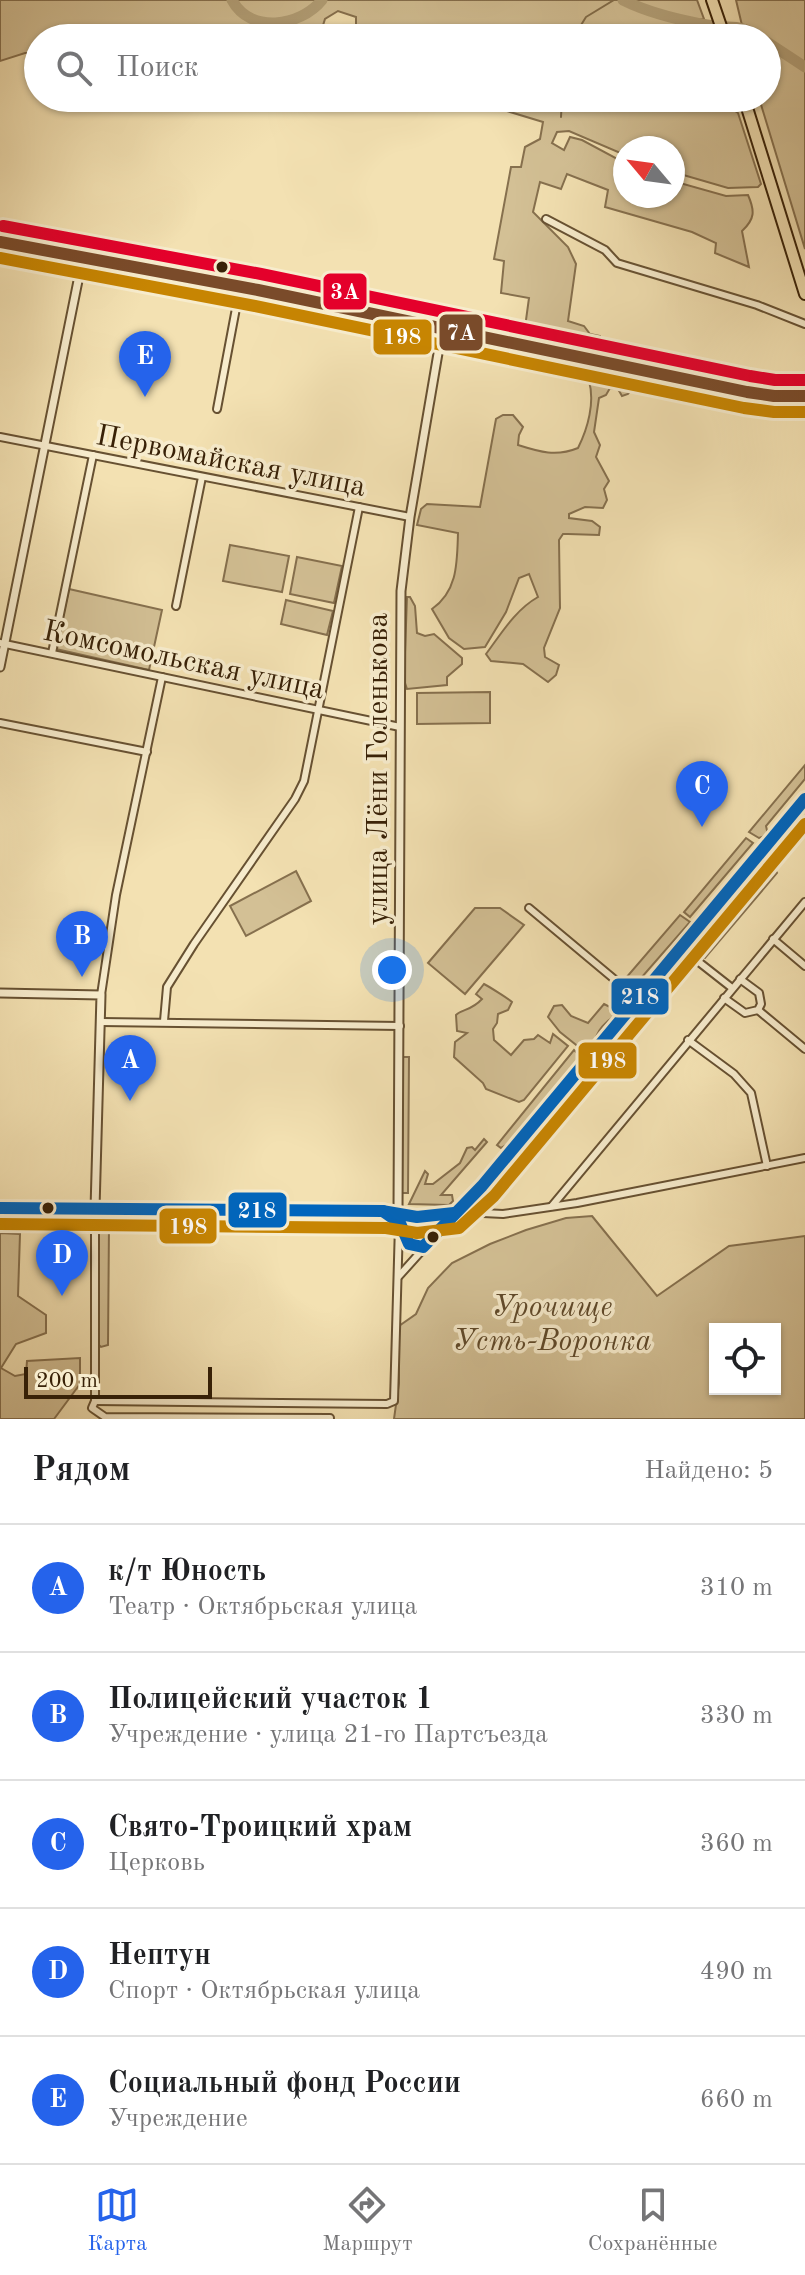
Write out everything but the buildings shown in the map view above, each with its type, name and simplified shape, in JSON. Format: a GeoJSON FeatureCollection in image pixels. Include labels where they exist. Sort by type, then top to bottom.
{"type":"FeatureCollection","features":[{"type":"Feature","properties":{"kind":"highway"},"geometry":{"type":"LineString","coordinates":[[712,0],[720,24]]}},
{"type":"Feature","properties":{"kind":"highway"},"geometry":{"type":"LineString","coordinates":[[748,112],[805,294]]}},
{"type":"Feature","properties":{"kind":"main road"},"geometry":{"type":"LineString","coordinates":[[0,242],[240,287],[760,395],[805,396]]}},
{"type":"Feature","properties":{"kind":"main road"},"geometry":{"type":"LineString","coordinates":[[383,1211],[400,1223],[406,1240],[415,1247],[423,1247],[430,1242],[454,1213],[464,1206],[805,799]]}},
{"type":"Feature","properties":{"kind":"main road"},"geometry":{"type":"LineString","coordinates":[[0,1208],[398,1212],[425,1219],[432,1225],[430,1242]]}},
{"type":"Feature","properties":{"kind":"main road"},"geometry":{"type":"LineString","coordinates":[[404,1235],[404,1227],[409,1220],[454,1213]]}},
{"type":"Feature","properties":{"kind":"street"},"geometry":{"type":"LineString","coordinates":[[546,219],[605,250],[617,263],[757,305],[805,324]]}},
{"type":"Feature","properties":{"kind":"street"},"geometry":{"type":"LineString","coordinates":[[0,667],[2,643],[83,256]]}},
{"type":"Feature","properties":{"kind":"street"},"geometry":{"type":"LineString","coordinates":[[217,409],[240,287]]}},
{"type":"Feature","properties":{"kind":"street","name":"улица Лёни Голенькова"},"geometry":{"type":"LineString","coordinates":[[398,1212],[401,591],[410,517],[442,330]]}},
{"type":"Feature","properties":{"kind":"street","name":"Первомайская улица"},"geometry":{"type":"LineString","coordinates":[[0,437],[410,517]]}},
{"type":"Feature","properties":{"kind":"street"},"geometry":{"type":"LineString","coordinates":[[52,653],[93,455]]}},
{"type":"Feature","properties":{"kind":"street"},"geometry":{"type":"LineString","coordinates":[[176,606],[202,477]]}},
{"type":"Feature","properties":{"kind":"street"},"geometry":{"type":"LineString","coordinates":[[164,1021],[167,987],[295,799],[304,781],[359,507]]}},
{"type":"Feature","properties":{"kind":"street","name":"Комсомольская улица"},"geometry":{"type":"LineString","coordinates":[[2,643],[400,727]]}},
{"type":"Feature","properties":{"kind":"street"},"geometry":{"type":"LineString","coordinates":[[162,677],[116,895],[101,995],[95,1209],[95,1401],[92,1408],[105,1417],[330,1418]]}},
{"type":"Feature","properties":{"kind":"street"},"geometry":{"type":"LineString","coordinates":[[0,723],[147,752]]}},
{"type":"Feature","properties":{"kind":"street"},"geometry":{"type":"LineString","coordinates":[[552,1206],[805,902]]}},
{"type":"Feature","properties":{"kind":"street"},"geometry":{"type":"LineString","coordinates":[[529,908],[638,999]]}},
{"type":"Feature","properties":{"kind":"street"},"geometry":{"type":"LineString","coordinates":[[773,939],[805,966]]}},
{"type":"Feature","properties":{"kind":"street"},"geometry":{"type":"LineString","coordinates":[[681,948],[732,988]]}},
{"type":"Feature","properties":{"kind":"street"},"geometry":{"type":"LineString","coordinates":[[724,998],[740,1011],[751,1014],[758,1010],[761,1004],[759,993],[740,979]]}},
{"type":"Feature","properties":{"kind":"street"},"geometry":{"type":"LineString","coordinates":[[0,993],[101,995]]}},
{"type":"Feature","properties":{"kind":"street"},"geometry":{"type":"LineString","coordinates":[[758,1010],[805,1049]]}},
{"type":"Feature","properties":{"kind":"street"},"geometry":{"type":"LineString","coordinates":[[101,1022],[400,1026]]}},
{"type":"Feature","properties":{"kind":"street"},"geometry":{"type":"LineString","coordinates":[[688,1040],[734,1074],[751,1093],[767,1166]]}},
{"type":"Feature","properties":{"kind":"street"},"geometry":{"type":"LineString","coordinates":[[464,1206],[483,1213],[503,1214],[805,1158]]}},
{"type":"Feature","properties":{"kind":"street"},"geometry":{"type":"LineString","coordinates":[[95,1401],[387,1404],[394,1401],[398,1212]]}},
{"type":"Feature","properties":{"kind":"street"},"geometry":{"type":"LineString","coordinates":[[398,1280],[401,1272],[430,1242]]}},
{"type":"Feature","properties":{"kind":"green space"},"geometry":{"type":"Polygon","coordinates":[[[0,0],[697,0],[704,19],[686,22],[691,24],[356,24],[356,17],[338,11],[325,19],[323,24],[24,24],[24,53],[0,61],[0,0]]]}},
{"type":"Feature","properties":{"kind":"green space"},"geometry":{"type":"Polygon","coordinates":[[[736,0],[805,0],[805,249],[763,112],[781,112],[781,24],[742,24],[736,0]]]}},
{"type":"Feature","properties":{"kind":"green space"},"geometry":{"type":"Polygon","coordinates":[[[510,112],[737,112],[761,184],[758,187],[728,188],[685,175],[685,136],[613,136],[613,150],[569,131],[557,132],[552,143],[564,150],[570,137],[613,157],[613,208],[685,208],[685,184],[726,196],[748,195],[752,214],[742,231],[749,267],[715,253],[716,243],[692,232],[605,207],[608,190],[567,174],[561,189],[540,182],[533,212],[568,247],[576,264],[568,321],[584,326],[590,334],[600,336],[598,359],[523,342],[529,298],[501,293],[504,261],[494,259],[511,167],[521,167],[525,147],[540,139],[543,122],[510,112]]]}},
{"type":"Feature","properties":{"kind":"green space"},"geometry":{"type":"Polygon","coordinates":[[[591,376],[624,382],[633,388],[622,396],[618,389],[610,388],[606,395],[599,398],[594,432],[600,445],[596,457],[609,481],[604,489],[607,500],[603,508],[585,507],[569,514],[569,518],[592,521],[600,527],[599,535],[563,534],[559,540],[560,608],[544,648],[545,657],[559,665],[556,675],[548,682],[523,664],[491,661],[486,654],[515,615],[538,597],[529,574],[519,578],[506,612],[485,647],[464,649],[449,638],[432,609],[441,602],[451,585],[458,533],[417,525],[421,509],[427,504],[480,507],[496,419],[503,415],[513,415],[523,427],[518,445],[548,452],[578,448],[590,415],[591,376]]]}},
{"type":"Feature","properties":{"kind":"green space"},"geometry":{"type":"Polygon","coordinates":[[[230,545],[289,556],[282,592],[223,581],[230,545]]]}},
{"type":"Feature","properties":{"kind":"green space"},"geometry":{"type":"Polygon","coordinates":[[[297,557],[342,566],[334,603],[290,594],[297,557]]]}},
{"type":"Feature","properties":{"kind":"green space"},"geometry":{"type":"Polygon","coordinates":[[[69,589],[162,610],[149,670],[56,649],[69,589]]]}},
{"type":"Feature","properties":{"kind":"green space"},"geometry":{"type":"Polygon","coordinates":[[[407,597],[415,606],[417,633],[425,636],[434,634],[462,658],[462,664],[447,677],[447,685],[407,689],[404,680],[407,597]]]}},
{"type":"Feature","properties":{"kind":"green space"},"geometry":{"type":"Polygon","coordinates":[[[286,600],[333,611],[327,635],[281,624],[286,600]]]}},
{"type":"Feature","properties":{"kind":"green space"},"geometry":{"type":"Polygon","coordinates":[[[490,692],[490,723],[417,724],[417,693],[490,692]]]}},
{"type":"Feature","properties":{"kind":"green space"},"geometry":{"type":"Polygon","coordinates":[[[805,765],[805,779],[766,826],[768,835],[759,838],[749,832],[805,765]]]}},
{"type":"Feature","properties":{"kind":"green space"},"geometry":{"type":"Polygon","coordinates":[[[746,838],[753,843],[690,917],[684,912],[746,838]]]}},
{"type":"Feature","properties":{"kind":"green space"},"geometry":{"type":"Polygon","coordinates":[[[772,864],[777,873],[705,958],[701,957],[695,948],[766,865],[772,864]]]}},
{"type":"Feature","properties":{"kind":"green space"},"geometry":{"type":"Polygon","coordinates":[[[296,871],[311,901],[246,936],[230,906],[296,871]]]}},
{"type":"Feature","properties":{"kind":"green space"},"geometry":{"type":"Polygon","coordinates":[[[475,908],[500,908],[524,925],[465,994],[428,963],[475,908]]]}},
{"type":"Feature","properties":{"kind":"green space"},"geometry":{"type":"Polygon","coordinates":[[[680,915],[690,922],[635,985],[625,979],[680,915]]]}},
{"type":"Feature","properties":{"kind":"green space"},"geometry":{"type":"Polygon","coordinates":[[[484,984],[512,1002],[508,1010],[498,1014],[493,1029],[494,1040],[511,1055],[524,1040],[534,1039],[538,1035],[550,1043],[553,1034],[568,1046],[524,1100],[519,1102],[486,1089],[454,1057],[455,1042],[467,1033],[457,1031],[456,1015],[482,999],[476,994],[484,984]]]}},
{"type":"Feature","properties":{"kind":"green space"},"geometry":{"type":"Polygon","coordinates":[[[604,1004],[618,1011],[618,1015],[602,1026],[595,1044],[585,1052],[560,1032],[548,1017],[554,1006],[562,1005],[571,1016],[588,1023],[604,1004]]]}},
{"type":"Feature","properties":{"kind":"green space"},"geometry":{"type":"Polygon","coordinates":[[[574,1050],[582,1058],[512,1142],[501,1148],[497,1145],[574,1050]]]}},
{"type":"Feature","properties":{"kind":"green space"},"geometry":{"type":"Polygon","coordinates":[[[403,1057],[409,1057],[408,1193],[402,1193],[403,1057]]]}},
{"type":"Feature","properties":{"kind":"green space"},"geometry":{"type":"Polygon","coordinates":[[[484,1139],[487,1142],[441,1195],[452,1195],[453,1201],[449,1205],[409,1204],[425,1171],[428,1174],[425,1184],[433,1184],[460,1163],[467,1148],[475,1150],[484,1139]]]}},
{"type":"Feature","properties":{"kind":"green space"},"geometry":{"type":"Polygon","coordinates":[[[103,1215],[382,1216],[389,1217],[396,1227],[109,1225],[108,1345],[101,1347],[99,1220],[103,1215]]]}},
{"type":"Feature","properties":{"kind":"green space","name":"Урочище Усть-Воронка"},"geometry":{"type":"Polygon","coordinates":[[[592,1216],[657,1296],[729,1246],[805,1236],[805,1419],[394,1419],[399,1383],[399,1326],[416,1314],[428,1288],[452,1263],[526,1230],[566,1218],[592,1216]]]}},
{"type":"Feature","properties":{"kind":"green space"},"geometry":{"type":"Polygon","coordinates":[[[0,1233],[20,1234],[18,1296],[46,1315],[46,1333],[16,1344],[1,1368],[15,1376],[26,1374],[27,1361],[80,1358],[80,1384],[54,1419],[0,1419],[0,1233]]]}},
{"type":"Feature","properties":{"kind":"waterway"},"geometry":{"type":"LineString","coordinates":[[232,0],[240,11],[251,18],[276,23],[301,16],[322,0]]}},
{"type":"Feature","properties":{"kind":"waterway"},"geometry":{"type":"LineString","coordinates":[[582,24],[586,17],[614,0]]}},
{"type":"Feature","properties":{"kind":"waterway"},"geometry":{"type":"LineString","coordinates":[[623,0],[664,16],[702,24]]}},
{"type":"Feature","properties":{"kind":"waterway"},"geometry":{"type":"LineString","coordinates":[[781,51],[805,67]]}},
{"type":"Feature","properties":{"kind":"waterway"},"geometry":{"type":"LineString","coordinates":[[561,112],[561,117]]}},
{"type":"Feature","properties":{"kind":"transit line","name":"3А"},"geometry":{"type":"LineString","coordinates":[[3,226],[261,274],[750,376],[805,380]]}},
{"type":"Feature","properties":{"kind":"transit line","name":"7А"},"geometry":{"type":"LineString","coordinates":[[0,242],[258,290],[747,392],[805,396]]}},
{"type":"Feature","properties":{"kind":"transit line","name":"198"},"geometry":{"type":"LineString","coordinates":[[0,258],[255,306],[744,408],[805,412]]}},
{"type":"Feature","properties":{"kind":"transit line","name":"218"},"geometry":{"type":"LineString","coordinates":[[0,1208],[383,1211],[400,1223],[409,1244],[423,1247],[482,1186],[805,799]]}},
{"type":"Feature","properties":{"kind":"transit line","name":"198"},"geometry":{"type":"LineString","coordinates":[[0,1224],[386,1228],[417,1233],[459,1228],[494,1196],[805,824]]}},
{"type":"Feature","properties":{"kind":"transit line","name":"218"},"geometry":{"type":"LineString","coordinates":[[382,1211],[417,1217],[454,1213]]}},
{"type":"Feature","properties":{"kind":"place","name":"Социальный фонд России"},"geometry":{"type":"Point","coordinates":[145,397]}},
{"type":"Feature","properties":{"kind":"place","name":"Свято-Троицкий храм"},"geometry":{"type":"Point","coordinates":[702,827]}},
{"type":"Feature","properties":{"kind":"place","name":"Полицейский участок 1"},"geometry":{"type":"Point","coordinates":[82,977]}},
{"type":"Feature","properties":{"kind":"place","name":"к/т Юность"},"geometry":{"type":"Point","coordinates":[130,1101]}},
{"type":"Feature","properties":{"kind":"place","name":"Нептун"},"geometry":{"type":"Point","coordinates":[62,1296]}}]}
